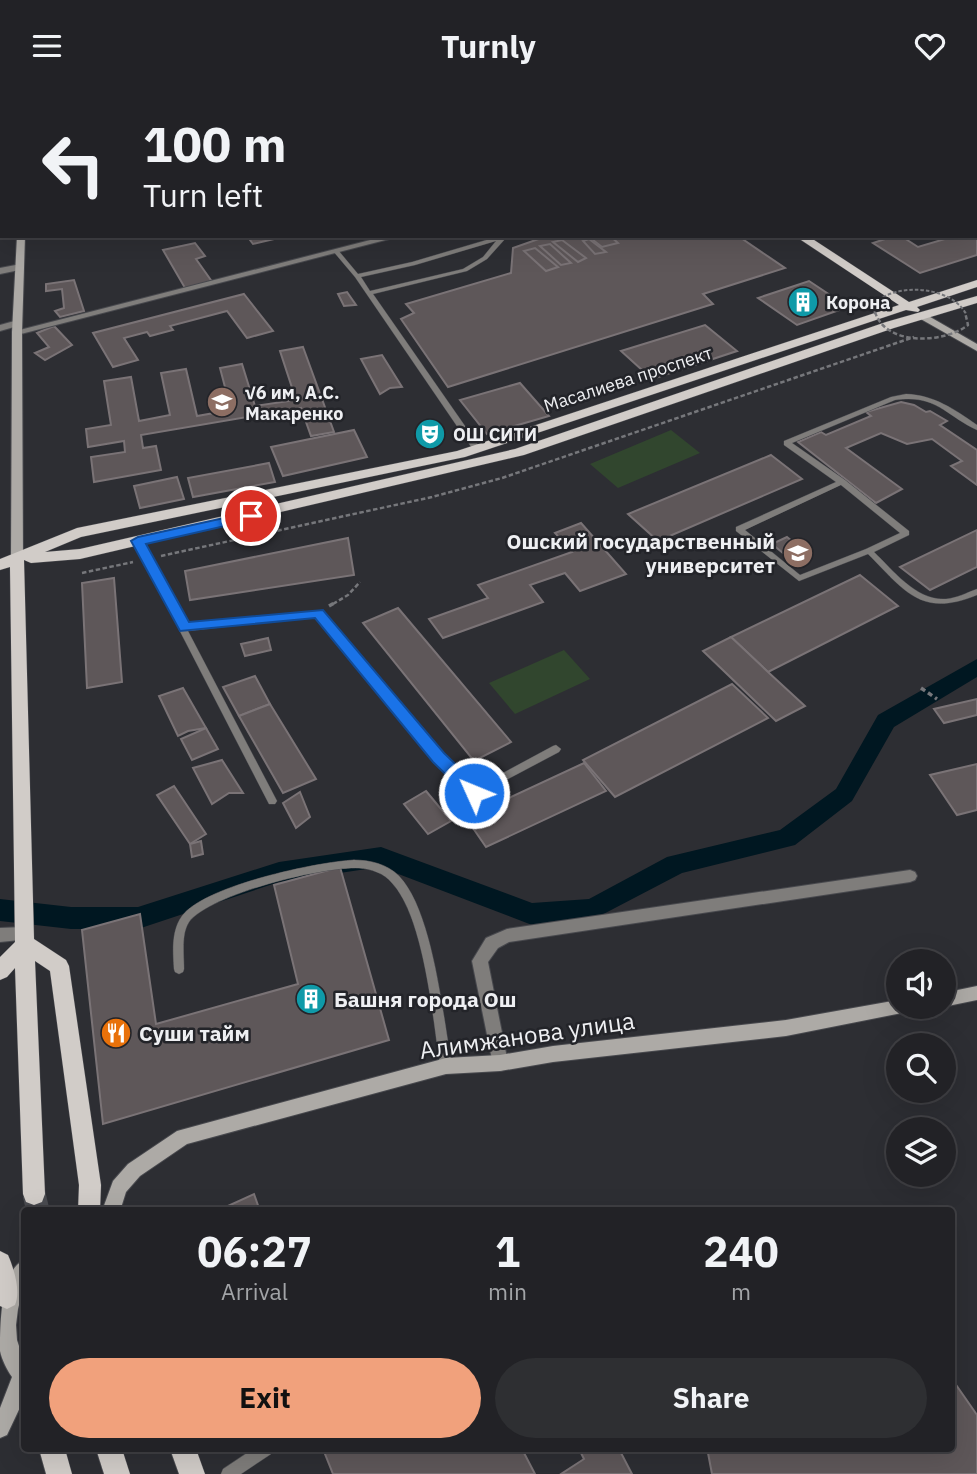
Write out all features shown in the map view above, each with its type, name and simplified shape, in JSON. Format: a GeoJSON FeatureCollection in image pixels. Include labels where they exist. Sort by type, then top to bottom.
{"type":"FeatureCollection","features":[{"type":"Feature","properties":{"kind":"main road"},"geometry":{"type":"LineString","coordinates":[[21,238],[17,560],[23,899],[34,1194]]}},
{"type":"Feature","properties":{"kind":"main road"},"geometry":{"type":"LineString","coordinates":[[803,238],[922,316],[977,348]]}},
{"type":"Feature","properties":{"kind":"main road","name":"Масалиева проспект"},"geometry":{"type":"LineString","coordinates":[[17,560],[77,533],[460,454],[707,375],[977,283]]}},
{"type":"Feature","properties":{"kind":"main road","name":"Масалиева проспект"},"geometry":{"type":"LineString","coordinates":[[17,560],[80,554],[519,453],[977,299]]}},
{"type":"Feature","properties":{"kind":"main road"},"geometry":{"type":"LineString","coordinates":[[0,565],[17,560]]}},
{"type":"Feature","properties":{"kind":"main road"},"geometry":{"type":"LineString","coordinates":[[0,971],[24,934]]}},
{"type":"Feature","properties":{"kind":"main road"},"geometry":{"type":"LineString","coordinates":[[24,934],[59,966],[90,1185],[89,1207]]}},
{"type":"Feature","properties":{"kind":"main road"},"geometry":{"type":"LineString","coordinates":[[956,997],[977,993]]}},
{"type":"Feature","properties":{"kind":"main road","name":"Алимжанова улица"},"geometry":{"type":"LineString","coordinates":[[112,1207],[119,1187],[134,1170],[183,1137],[446,1066],[500,1063],[553,1054],[786,1028],[886,1010]]}},
{"type":"Feature","properties":{"kind":"main road"},"geometry":{"type":"LineString","coordinates":[[0,1263],[7,1297],[2,1337],[10,1364],[21,1373]]}},
{"type":"Feature","properties":{"kind":"main road"},"geometry":{"type":"LineString","coordinates":[[7,1297],[21,1274]]}},
{"type":"Feature","properties":{"kind":"main road"},"geometry":{"type":"LineString","coordinates":[[0,1428],[13,1404],[21,1381]]}},
{"type":"Feature","properties":{"kind":"main road"},"geometry":{"type":"LineString","coordinates":[[53,1452],[58,1474]]}},
{"type":"Feature","properties":{"kind":"main road"},"geometry":{"type":"LineString","coordinates":[[110,1452],[117,1474]]}},
{"type":"Feature","properties":{"kind":"main road"},"geometry":{"type":"LineString","coordinates":[[184,1452],[191,1474]]}},
{"type":"Feature","properties":{"kind":"street"},"geometry":{"type":"LineString","coordinates":[[0,328],[18,328],[389,238]]}},
{"type":"Feature","properties":{"kind":"street"},"geometry":{"type":"LineString","coordinates":[[0,271],[21,267]]}},
{"type":"Feature","properties":{"kind":"street"},"geometry":{"type":"LineString","coordinates":[[500,1063],[480,961],[492,943],[499,939],[910,876]]}},
{"type":"Feature","properties":{"kind":"street"},"geometry":{"type":"LineString","coordinates":[[0,935],[24,934]]}},
{"type":"Feature","properties":{"kind":"lane"},"geometry":{"type":"LineString","coordinates":[[357,276],[413,264],[502,238]]}},
{"type":"Feature","properties":{"kind":"lane"},"geometry":{"type":"LineString","coordinates":[[368,293],[465,270],[485,258],[504,238]]}},
{"type":"Feature","properties":{"kind":"lane"},"geometry":{"type":"LineString","coordinates":[[336,251],[357,276],[477,449]]}},
{"type":"Feature","properties":{"kind":"lane"},"geometry":{"type":"LineString","coordinates":[[842,482],[739,529],[799,578],[869,551],[906,534],[842,482],[787,443],[893,398],[908,395],[936,400],[977,428]]}},
{"type":"Feature","properties":{"kind":"lane"},"geometry":{"type":"LineString","coordinates":[[138,541],[272,801]]}},
{"type":"Feature","properties":{"kind":"lane"},"geometry":{"type":"LineString","coordinates":[[869,551],[907,587],[928,602],[944,604],[959,601],[977,592]]}},
{"type":"Feature","properties":{"kind":"lane"},"geometry":{"type":"LineString","coordinates":[[185,628],[318,613],[438,758],[474,793],[556,749]]}},
{"type":"Feature","properties":{"kind":"lane"},"geometry":{"type":"LineString","coordinates":[[179,969],[183,924],[188,916],[200,909],[264,881],[302,871],[353,864],[375,866],[396,880],[412,907],[428,969],[446,1066]]}},
{"type":"Feature","properties":{"kind":"lane"},"geometry":{"type":"LineString","coordinates":[[228,1474],[262,1452]]}},
{"type":"Feature","properties":{"kind":"path"},"geometry":{"type":"LineString","coordinates":[[882,349],[914,337],[934,339],[952,336],[968,325],[968,315],[949,298],[924,291],[895,291],[876,300],[873,310],[881,323],[914,337]]}},
{"type":"Feature","properties":{"kind":"path"},"geometry":{"type":"LineString","coordinates":[[318,613],[348,595],[360,582]]}},
{"type":"Feature","properties":{"kind":"path"},"geometry":{"type":"LineString","coordinates":[[921,688],[937,699]]}},
{"type":"Feature","properties":{"kind":"green space"},"geometry":{"type":"Polygon","coordinates":[[[671,430],[700,453],[618,488],[590,464],[671,430]]]}},
{"type":"Feature","properties":{"kind":"green space"},"geometry":{"type":"Polygon","coordinates":[[[564,650],[590,679],[515,714],[489,683],[564,650]]]}},
{"type":"Feature","properties":{"kind":"building"},"geometry":{"type":"Polygon","coordinates":[[[248,238],[278,238],[253,244],[248,238]]]}},
{"type":"Feature","properties":{"kind":"building"},"geometry":{"type":"Polygon","coordinates":[[[541,238],[741,238],[785,268],[703,294],[713,304],[448,387],[401,319],[414,313],[406,304],[511,273],[513,248],[541,238]]]}},
{"type":"Feature","properties":{"kind":"building"},"geometry":{"type":"Polygon","coordinates":[[[591,238],[612,238],[618,243],[602,247],[591,238]]]}},
{"type":"Feature","properties":{"kind":"building"},"geometry":{"type":"Polygon","coordinates":[[[888,238],[904,238],[918,247],[948,238],[976,238],[977,255],[920,273],[873,243],[888,238]]]}},
{"type":"Feature","properties":{"kind":"building"},"geometry":{"type":"Polygon","coordinates":[[[589,239],[606,252],[595,254],[583,241],[589,239]]]}},
{"type":"Feature","properties":{"kind":"building"},"geometry":{"type":"Polygon","coordinates":[[[562,240],[586,258],[578,262],[553,242],[562,240]]]}},
{"type":"Feature","properties":{"kind":"building"},"geometry":{"type":"Polygon","coordinates":[[[195,243],[205,256],[196,259],[213,283],[185,288],[163,250],[195,243]]]}},
{"type":"Feature","properties":{"kind":"building"},"geometry":{"type":"Polygon","coordinates":[[[550,244],[571,263],[561,265],[540,246],[550,244]]]}},
{"type":"Feature","properties":{"kind":"building"},"geometry":{"type":"Polygon","coordinates":[[[535,248],[558,267],[546,271],[524,251],[535,248]]]}},
{"type":"Feature","properties":{"kind":"building"},"geometry":{"type":"Polygon","coordinates":[[[74,280],[84,311],[60,317],[55,311],[64,308],[62,289],[46,291],[46,284],[74,280]]]}},
{"type":"Feature","properties":{"kind":"building","name":"Корона"},"geometry":{"type":"Polygon","coordinates":[[[809,281],[848,307],[797,325],[758,298],[809,281]]]}},
{"type":"Feature","properties":{"kind":"building"},"geometry":{"type":"Polygon","coordinates":[[[347,292],[356,305],[344,306],[338,294],[347,292]]]}},
{"type":"Feature","properties":{"kind":"building"},"geometry":{"type":"Polygon","coordinates":[[[244,294],[273,331],[247,338],[227,311],[170,326],[173,330],[150,336],[147,332],[124,338],[138,360],[113,367],[93,333],[244,294]]]}},
{"type":"Feature","properties":{"kind":"building"},"geometry":{"type":"Polygon","coordinates":[[[705,325],[737,351],[652,379],[621,351],[705,325]]]}},
{"type":"Feature","properties":{"kind":"building"},"geometry":{"type":"Polygon","coordinates":[[[54,326],[72,345],[45,360],[35,353],[49,347],[37,333],[54,326]]]}},
{"type":"Feature","properties":{"kind":"building"},"geometry":{"type":"Polygon","coordinates":[[[303,347],[334,432],[311,436],[301,408],[141,435],[143,448],[156,446],[161,470],[94,482],[91,457],[125,452],[124,441],[88,447],[86,429],[111,425],[104,381],[131,377],[139,421],[170,415],[161,373],[186,369],[197,416],[231,410],[220,368],[242,364],[255,406],[296,400],[280,351],[303,347]]]}},
{"type":"Feature","properties":{"kind":"building"},"geometry":{"type":"Polygon","coordinates":[[[382,355],[402,387],[390,388],[380,394],[361,359],[382,355]]]}},
{"type":"Feature","properties":{"kind":"building"},"geometry":{"type":"Polygon","coordinates":[[[520,383],[549,416],[487,434],[460,400],[520,383]]]}},
{"type":"Feature","properties":{"kind":"building"},"geometry":{"type":"Polygon","coordinates":[[[901,402],[926,412],[930,411],[947,421],[940,425],[977,450],[977,485],[951,466],[962,461],[932,439],[907,444],[881,433],[846,448],[902,489],[876,503],[798,442],[821,432],[826,435],[871,416],[866,412],[901,402]]]}},
{"type":"Feature","properties":{"kind":"building"},"geometry":{"type":"Polygon","coordinates":[[[354,430],[367,457],[283,476],[271,447],[354,430]]]}},
{"type":"Feature","properties":{"kind":"building"},"geometry":{"type":"Polygon","coordinates":[[[771,455],[802,479],[658,541],[628,514],[771,455]]]}},
{"type":"Feature","properties":{"kind":"building"},"geometry":{"type":"Polygon","coordinates":[[[269,463],[275,482],[193,497],[188,478],[269,463]]]}},
{"type":"Feature","properties":{"kind":"building"},"geometry":{"type":"Polygon","coordinates":[[[177,477],[184,499],[140,508],[134,486],[177,477]]]}},
{"type":"Feature","properties":{"kind":"building"},"geometry":{"type":"Polygon","coordinates":[[[581,523],[626,574],[580,591],[565,573],[530,585],[543,602],[443,638],[429,619],[488,598],[478,585],[572,552],[555,533],[581,523]]]}},
{"type":"Feature","properties":{"kind":"building"},"geometry":{"type":"Polygon","coordinates":[[[977,530],[977,567],[930,590],[900,567],[977,530]]]}},
{"type":"Feature","properties":{"kind":"building"},"geometry":{"type":"Polygon","coordinates":[[[787,537],[798,546],[783,553],[772,544],[787,537]]]}},
{"type":"Feature","properties":{"kind":"building"},"geometry":{"type":"Polygon","coordinates":[[[348,538],[354,575],[190,600],[185,571],[348,538]]]}},
{"type":"Feature","properties":{"kind":"building"},"geometry":{"type":"Polygon","coordinates":[[[860,575],[898,606],[768,672],[731,637],[860,575]]]}},
{"type":"Feature","properties":{"kind":"building"},"geometry":{"type":"Polygon","coordinates":[[[114,578],[122,682],[87,688],[82,583],[114,578]]]}},
{"type":"Feature","properties":{"kind":"building"},"geometry":{"type":"Polygon","coordinates":[[[398,608],[511,742],[474,761],[363,623],[398,608]]]}},
{"type":"Feature","properties":{"kind":"building"},"geometry":{"type":"Polygon","coordinates":[[[731,637],[805,706],[776,721],[703,651],[731,637]]]}},
{"type":"Feature","properties":{"kind":"building"},"geometry":{"type":"Polygon","coordinates":[[[268,638],[271,650],[245,656],[241,644],[268,638]]]}},
{"type":"Feature","properties":{"kind":"building"},"geometry":{"type":"Polygon","coordinates":[[[255,676],[270,704],[239,716],[223,687],[255,676]]]}},
{"type":"Feature","properties":{"kind":"building"},"geometry":{"type":"Polygon","coordinates":[[[732,684],[768,718],[615,797],[583,760],[732,684]]]}},
{"type":"Feature","properties":{"kind":"building"},"geometry":{"type":"Polygon","coordinates":[[[183,688],[206,728],[178,736],[159,696],[183,688]]]}},
{"type":"Feature","properties":{"kind":"building"},"geometry":{"type":"Polygon","coordinates":[[[977,699],[977,715],[944,723],[934,709],[977,699]]]}},
{"type":"Feature","properties":{"kind":"building"},"geometry":{"type":"Polygon","coordinates":[[[270,704],[316,779],[283,793],[239,716],[270,704]]]}},
{"type":"Feature","properties":{"kind":"building"},"geometry":{"type":"Polygon","coordinates":[[[206,728],[218,749],[192,760],[181,739],[206,728]]]}},
{"type":"Feature","properties":{"kind":"building"},"geometry":{"type":"Polygon","coordinates":[[[222,760],[243,793],[229,793],[212,804],[193,768],[222,760]]]}},
{"type":"Feature","properties":{"kind":"building"},"geometry":{"type":"Polygon","coordinates":[[[584,763],[606,791],[486,847],[466,818],[584,763]]]}},
{"type":"Feature","properties":{"kind":"building"},"geometry":{"type":"Polygon","coordinates":[[[977,764],[977,810],[957,815],[930,775],[977,764]]]}},
{"type":"Feature","properties":{"kind":"building"},"geometry":{"type":"Polygon","coordinates":[[[174,786],[206,834],[190,844],[157,795],[174,786]]]}},
{"type":"Feature","properties":{"kind":"building"},"geometry":{"type":"Polygon","coordinates":[[[426,791],[451,821],[428,834],[404,804],[426,791]]]}},
{"type":"Feature","properties":{"kind":"building"},"geometry":{"type":"Polygon","coordinates":[[[300,792],[310,817],[296,828],[283,803],[300,792]]]}},
{"type":"Feature","properties":{"kind":"building"},"geometry":{"type":"Polygon","coordinates":[[[201,841],[203,854],[192,857],[190,844],[201,841]]]}},
{"type":"Feature","properties":{"kind":"building","name":"Башня города Ош"},"geometry":{"type":"Polygon","coordinates":[[[340,867],[389,1040],[103,1124],[82,930],[140,914],[156,1024],[298,984],[274,885],[340,867]]]}},
{"type":"Feature","properties":{"kind":"building"},"geometry":{"type":"Polygon","coordinates":[[[254,1194],[259,1207],[226,1207],[254,1194]]]}},
{"type":"Feature","properties":{"kind":"building"},"geometry":{"type":"Polygon","coordinates":[[[955,1383],[977,1415],[977,1474],[712,1474],[708,1453],[955,1452],[955,1383]]]}},
{"type":"Feature","properties":{"kind":"building"},"geometry":{"type":"Polygon","coordinates":[[[324,1452],[524,1452],[535,1474],[333,1474],[324,1452]]]}},
{"type":"Feature","properties":{"kind":"building"},"geometry":{"type":"Polygon","coordinates":[[[580,1452],[621,1452],[632,1474],[561,1474],[584,1459],[580,1452]]]}},
{"type":"Feature","properties":{"kind":"waterway"},"geometry":{"type":"LineString","coordinates":[[0,910],[71,918],[138,918],[279,872],[381,857],[532,914],[592,909],[676,864],[787,838],[844,795],[886,721],[977,667]]}},
{"type":"Feature","properties":{"kind":"tunnel"},"geometry":{"type":"LineString","coordinates":[[34,1194],[37,1207]]}},
{"type":"Feature","properties":{"kind":"place","name":"Корона"},"geometry":{"type":"Point","coordinates":[803,302]}},
{"type":"Feature","properties":{"kind":"place","name":"√6 им, А.С. Макаренко"},"geometry":{"type":"Point","coordinates":[222,402]}},
{"type":"Feature","properties":{"kind":"place","name":"ОШ СИТИ"},"geometry":{"type":"Point","coordinates":[430,434]}},
{"type":"Feature","properties":{"kind":"place","name":"Ошский государственный университет"},"geometry":{"type":"Point","coordinates":[798,553]}},
{"type":"Feature","properties":{"kind":"place","name":"Башня города Ош"},"geometry":{"type":"Point","coordinates":[311,999]}},
{"type":"Feature","properties":{"kind":"place","name":"Суши тайм"},"geometry":{"type":"Point","coordinates":[116,1033]}},
{"type":"Feature","properties":{"kind":"route"},"geometry":{"type":"LineString","coordinates":[[251,516],[138,541],[185,628],[318,613],[438,758],[474,793]]}}]}
